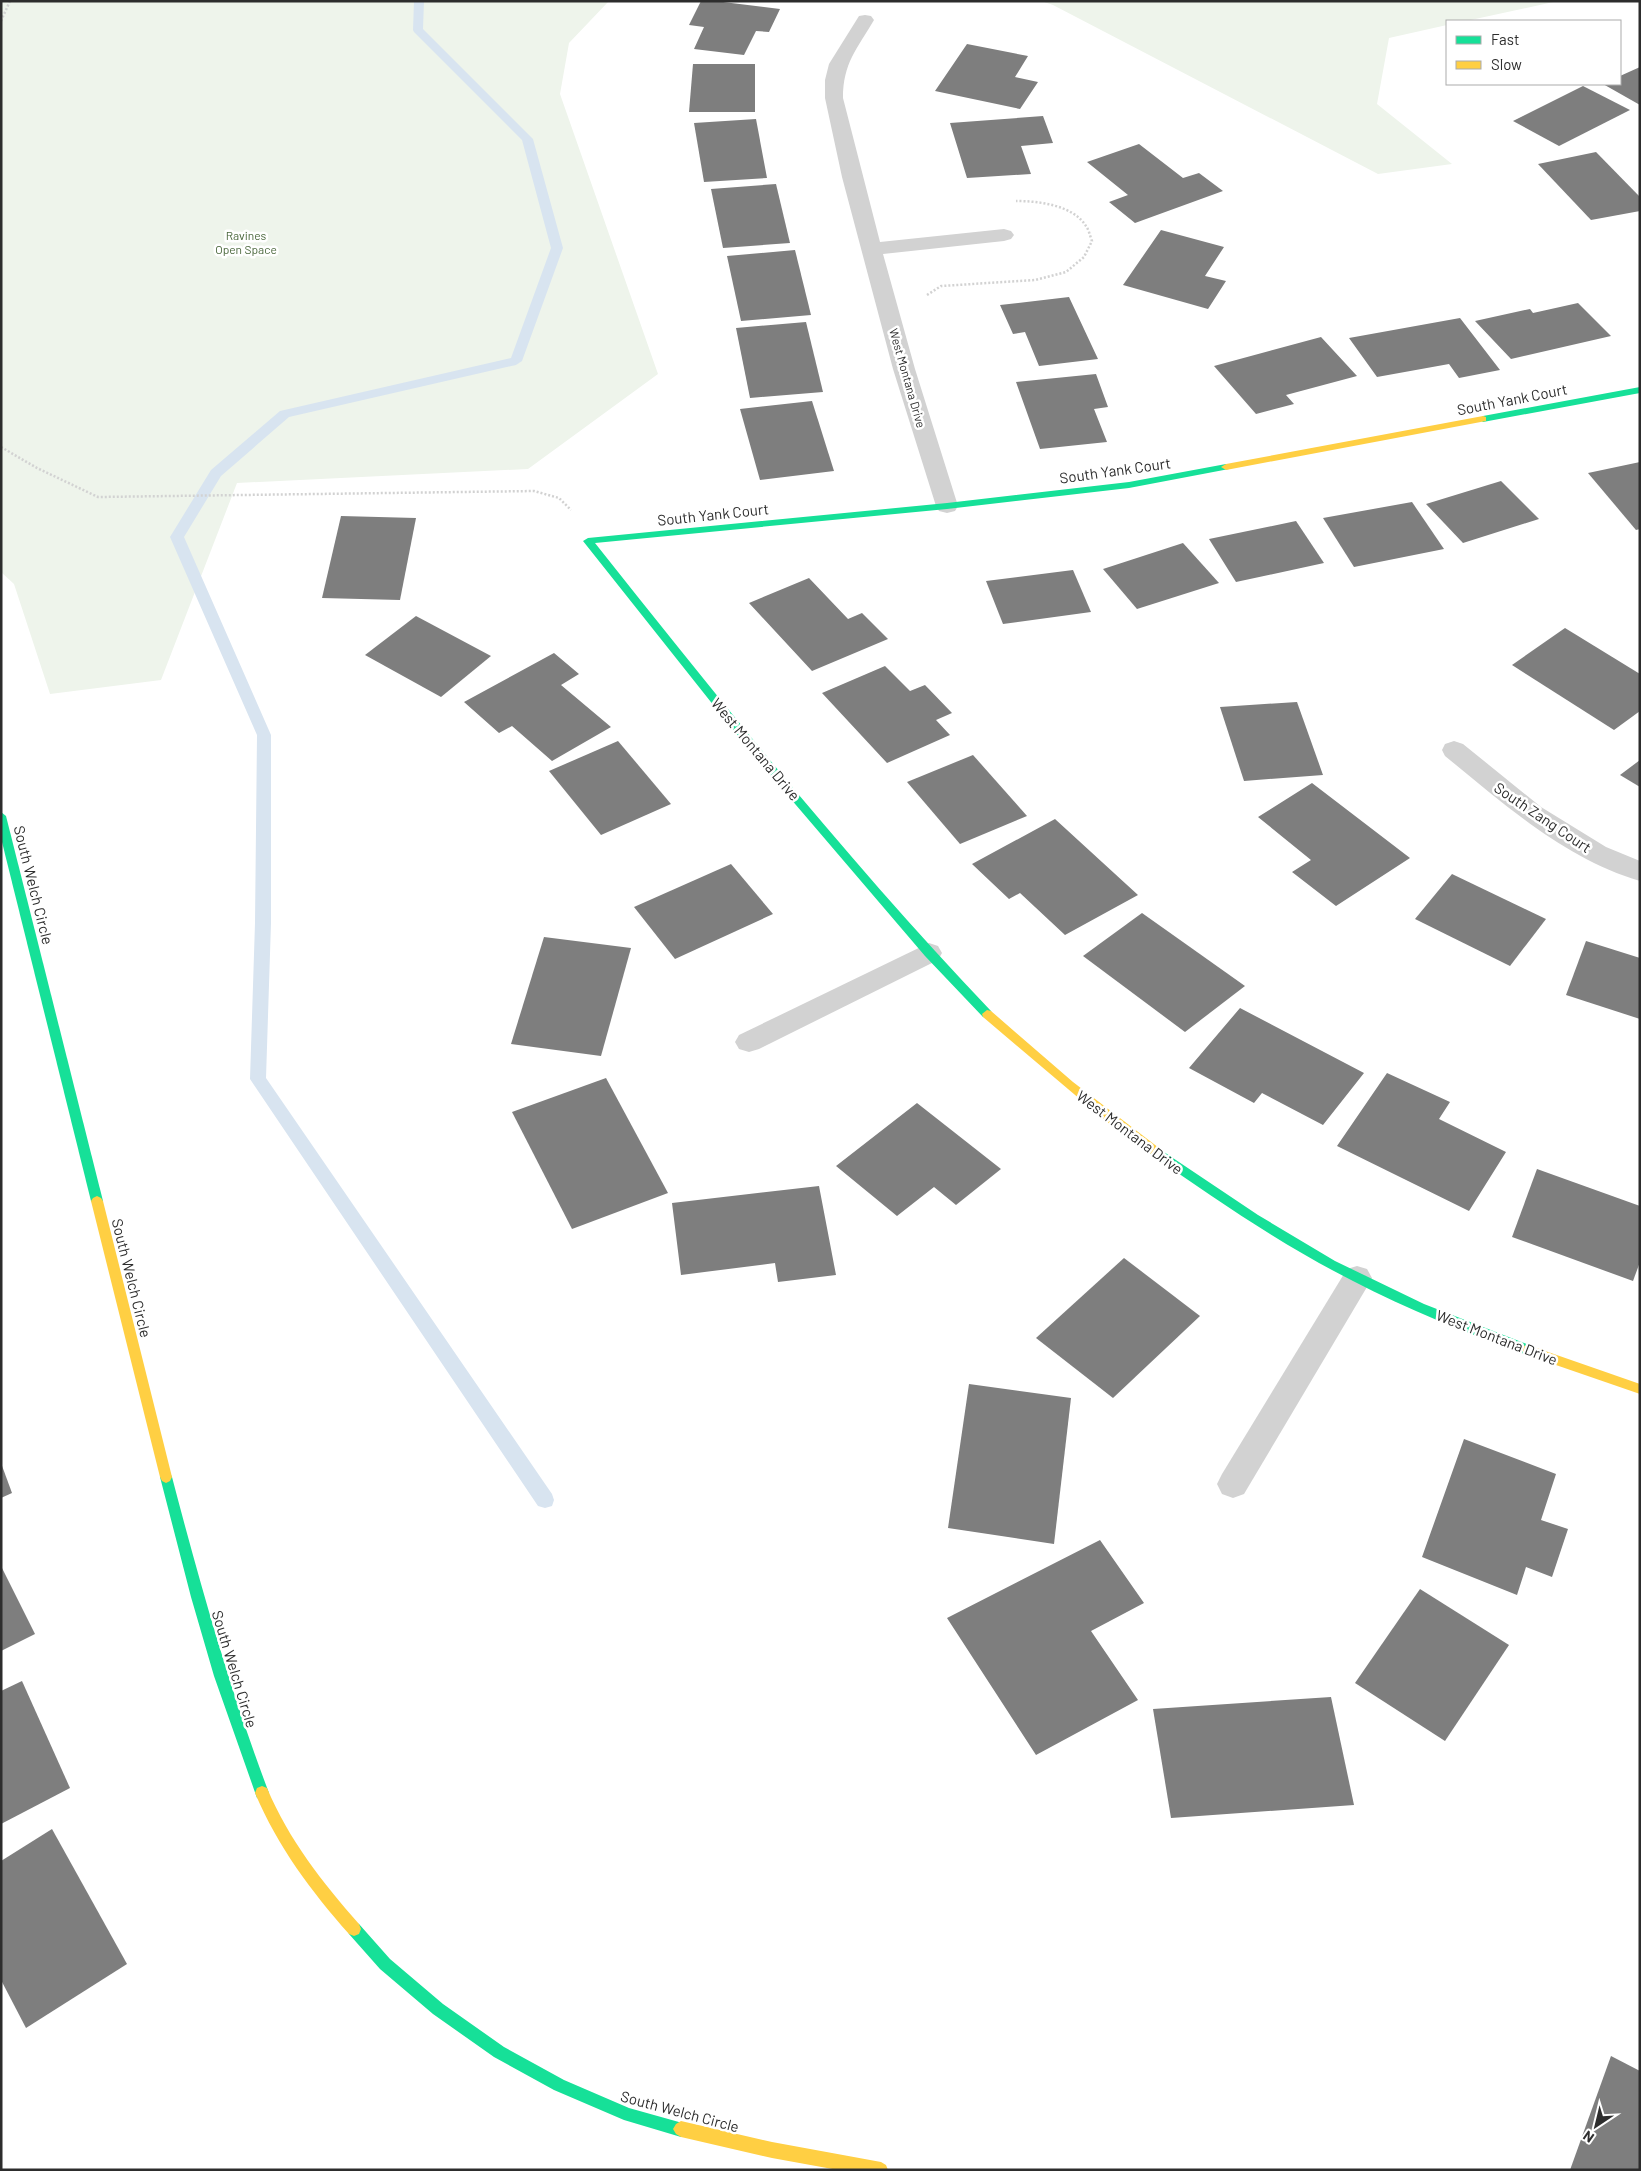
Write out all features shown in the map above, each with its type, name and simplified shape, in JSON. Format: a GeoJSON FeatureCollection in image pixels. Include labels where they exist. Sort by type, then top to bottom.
{"type":"FeatureCollection","features":[{"type":"Feature","properties":{"kind":"street","name":"West Montana Drive"},"geometry":{"type":"LineString","coordinates":[[865,20],[838,64],[834,80],[834,98],[871,249],[904,369],[947,506]]}},
{"type":"Feature","properties":{"kind":"street"},"geometry":{"type":"LineString","coordinates":[[871,249],[1004,235]]}},
{"type":"Feature","properties":{"kind":"street","name":"South Yank Court"},"geometry":{"type":"LineString","coordinates":[[588,541],[947,506],[1138,483],[1640,390]]}},
{"type":"Feature","properties":{"kind":"street","name":"West Montana Drive"},"geometry":{"type":"LineString","coordinates":[[588,541],[753,748],[929,953],[975,1003],[1045,1066],[1109,1118],[1188,1174],[1270,1228],[1357,1278],[1444,1318],[1546,1357],[1640,1389]]}},
{"type":"Feature","properties":{"kind":"street","name":"South Zang Court"},"geometry":{"type":"LineString","coordinates":[[1454,750],[1532,813],[1597,853],[1640,872]]}},
{"type":"Feature","properties":{"kind":"street","name":"South Welch Circle"},"geometry":{"type":"LineString","coordinates":[[1,816],[193,1583],[244,1746],[268,1806],[298,1862],[385,1964],[430,2002],[499,2052],[559,2085],[629,2115],[690,2132],[772,2150],[881,2170]]}},
{"type":"Feature","properties":{"kind":"street"},"geometry":{"type":"LineString","coordinates":[[749,1042],[929,953]]}},
{"type":"Feature","properties":{"kind":"street"},"geometry":{"type":"LineString","coordinates":[[1232,1484],[1357,1278]]}},
{"type":"Feature","properties":{"kind":"path"},"geometry":{"type":"LineString","coordinates":[[1,21],[10,1]]}},
{"type":"Feature","properties":{"kind":"path"},"geometry":{"type":"LineString","coordinates":[[1,447],[37,468],[98,497],[534,491],[559,498],[570,508],[575,519],[613,521],[625,538]]}},
{"type":"Feature","properties":{"kind":"green space","name":"Ravines Open Space"},"geometry":{"type":"Polygon","coordinates":[[[1,1],[609,1],[569,43],[560,94],[658,374],[528,469],[237,483],[161,680],[50,694],[14,584],[1,572],[1,1]]]}},
{"type":"Feature","properties":{"kind":"green space"},"geometry":{"type":"Polygon","coordinates":[[[1041,1],[1558,1],[1471,20],[1446,20],[1446,25],[1389,38],[1377,104],[1452,164],[1378,174],[1053,5],[1041,1]]]}},
{"type":"Feature","properties":{"kind":"building"},"geometry":{"type":"Polygon","coordinates":[[[701,1],[780,9],[769,32],[756,31],[744,55],[694,49],[704,27],[689,25],[701,1]]]}},
{"type":"Feature","properties":{"kind":"building"},"geometry":{"type":"Polygon","coordinates":[[[967,44],[1028,56],[1015,77],[1038,82],[1020,109],[935,91],[967,44]]]}},
{"type":"Feature","properties":{"kind":"building"},"geometry":{"type":"Polygon","coordinates":[[[693,64],[755,64],[755,112],[689,112],[693,64]]]}},
{"type":"Feature","properties":{"kind":"building"},"geometry":{"type":"Polygon","coordinates":[[[1640,67],[1640,105],[1605,85],[1621,85],[1621,76],[1640,67]]]}},
{"type":"Feature","properties":{"kind":"building"},"geometry":{"type":"Polygon","coordinates":[[[1583,86],[1630,110],[1559,146],[1513,121],[1583,86]]]}},
{"type":"Feature","properties":{"kind":"building"},"geometry":{"type":"Polygon","coordinates":[[[1043,116],[1053,143],[1021,146],[1031,174],[967,178],[950,123],[1043,116]]]}},
{"type":"Feature","properties":{"kind":"building"},"geometry":{"type":"Polygon","coordinates":[[[756,119],[767,178],[704,182],[694,123],[756,119]]]}},
{"type":"Feature","properties":{"kind":"building"},"geometry":{"type":"Polygon","coordinates":[[[1139,144],[1183,178],[1199,173],[1223,191],[1135,223],[1109,202],[1128,195],[1087,162],[1139,144]]]}},
{"type":"Feature","properties":{"kind":"building"},"geometry":{"type":"Polygon","coordinates":[[[1596,152],[1640,197],[1640,211],[1591,220],[1538,164],[1596,152]]]}},
{"type":"Feature","properties":{"kind":"building"},"geometry":{"type":"Polygon","coordinates":[[[776,184],[790,243],[723,248],[711,189],[776,184]]]}},
{"type":"Feature","properties":{"kind":"building"},"geometry":{"type":"Polygon","coordinates":[[[1161,230],[1224,247],[1205,276],[1226,281],[1208,309],[1123,285],[1161,230]]]}},
{"type":"Feature","properties":{"kind":"building"},"geometry":{"type":"Polygon","coordinates":[[[795,250],[811,315],[741,321],[727,256],[795,250]]]}},
{"type":"Feature","properties":{"kind":"building"},"geometry":{"type":"Polygon","coordinates":[[[1069,297],[1098,359],[1039,366],[1025,332],[1013,334],[1000,305],[1069,297]]]}},
{"type":"Feature","properties":{"kind":"building"},"geometry":{"type":"Polygon","coordinates":[[[1578,303],[1611,336],[1511,359],[1475,321],[1530,309],[1533,313],[1578,303]]]}},
{"type":"Feature","properties":{"kind":"building"},"geometry":{"type":"Polygon","coordinates":[[[1460,318],[1500,370],[1459,378],[1449,364],[1377,377],[1349,338],[1460,318]]]}},
{"type":"Feature","properties":{"kind":"building"},"geometry":{"type":"Polygon","coordinates":[[[806,322],[823,392],[750,398],[736,328],[806,322]]]}},
{"type":"Feature","properties":{"kind":"building"},"geometry":{"type":"Polygon","coordinates":[[[1321,337],[1357,376],[1286,395],[1294,404],[1256,414],[1214,366],[1321,337]]]}},
{"type":"Feature","properties":{"kind":"building"},"geometry":{"type":"Polygon","coordinates":[[[1096,374],[1108,407],[1094,409],[1107,442],[1040,449],[1016,382],[1096,374]]]}},
{"type":"Feature","properties":{"kind":"building"},"geometry":{"type":"Polygon","coordinates":[[[812,401],[834,471],[760,480],[740,409],[812,401]]]}},
{"type":"Feature","properties":{"kind":"building"},"geometry":{"type":"Polygon","coordinates":[[[1640,462],[1640,529],[1636,530],[1588,473],[1640,462]]]}},
{"type":"Feature","properties":{"kind":"building"},"geometry":{"type":"Polygon","coordinates":[[[1501,481],[1539,519],[1463,543],[1426,504],[1501,481]]]}},
{"type":"Feature","properties":{"kind":"building"},"geometry":{"type":"Polygon","coordinates":[[[1412,502],[1444,549],[1354,567],[1323,518],[1412,502]]]}},
{"type":"Feature","properties":{"kind":"building"},"geometry":{"type":"Polygon","coordinates":[[[341,516],[416,518],[400,600],[322,598],[341,516]]]}},
{"type":"Feature","properties":{"kind":"building"},"geometry":{"type":"Polygon","coordinates":[[[1296,521],[1324,563],[1236,582],[1209,539],[1296,521]]]}},
{"type":"Feature","properties":{"kind":"building"},"geometry":{"type":"Polygon","coordinates":[[[1183,543],[1219,583],[1137,609],[1103,569],[1183,543]]]}},
{"type":"Feature","properties":{"kind":"building"},"geometry":{"type":"Polygon","coordinates":[[[1073,570],[1091,612],[1003,624],[986,581],[1073,570]]]}},
{"type":"Feature","properties":{"kind":"building"},"geometry":{"type":"Polygon","coordinates":[[[809,578],[848,619],[862,613],[888,639],[812,671],[749,603],[809,578]]]}},
{"type":"Feature","properties":{"kind":"building"},"geometry":{"type":"Polygon","coordinates":[[[416,616],[491,656],[441,697],[365,655],[416,616]]]}},
{"type":"Feature","properties":{"kind":"building"},"geometry":{"type":"Polygon","coordinates":[[[1565,628],[1640,674],[1640,711],[1614,730],[1512,665],[1565,628]]]}},
{"type":"Feature","properties":{"kind":"building"},"geometry":{"type":"Polygon","coordinates":[[[554,653],[579,674],[561,685],[611,727],[552,761],[512,726],[499,733],[464,702],[554,653]]]}},
{"type":"Feature","properties":{"kind":"building"},"geometry":{"type":"Polygon","coordinates":[[[885,666],[910,691],[925,685],[952,713],[936,720],[950,735],[887,763],[822,693],[885,666]]]}},
{"type":"Feature","properties":{"kind":"building"},"geometry":{"type":"Polygon","coordinates":[[[1297,702],[1323,775],[1244,781],[1220,707],[1297,702]]]}},
{"type":"Feature","properties":{"kind":"building"},"geometry":{"type":"Polygon","coordinates":[[[618,741],[671,804],[601,835],[549,771],[618,741]]]}},
{"type":"Feature","properties":{"kind":"building"},"geometry":{"type":"Polygon","coordinates":[[[973,755],[1027,816],[960,844],[907,782],[973,755]]]}},
{"type":"Feature","properties":{"kind":"building"},"geometry":{"type":"Polygon","coordinates":[[[1640,760],[1640,787],[1620,775],[1640,760]]]}},
{"type":"Feature","properties":{"kind":"building"},"geometry":{"type":"Polygon","coordinates":[[[1312,783],[1410,858],[1336,906],[1292,872],[1311,860],[1258,817],[1312,783]]]}},
{"type":"Feature","properties":{"kind":"building"},"geometry":{"type":"Polygon","coordinates":[[[1055,819],[1138,895],[1065,935],[1020,893],[1009,899],[972,864],[1055,819]]]}},
{"type":"Feature","properties":{"kind":"building"},"geometry":{"type":"Polygon","coordinates":[[[731,864],[773,914],[675,959],[634,907],[731,864]]]}},
{"type":"Feature","properties":{"kind":"building"},"geometry":{"type":"Polygon","coordinates":[[[1452,874],[1546,919],[1510,966],[1415,919],[1452,874]]]}},
{"type":"Feature","properties":{"kind":"building"},"geometry":{"type":"Polygon","coordinates":[[[1142,913],[1245,986],[1185,1032],[1083,956],[1142,913]]]}},
{"type":"Feature","properties":{"kind":"building"},"geometry":{"type":"Polygon","coordinates":[[[544,937],[631,948],[601,1056],[511,1044],[544,937]]]}},
{"type":"Feature","properties":{"kind":"building"},"geometry":{"type":"Polygon","coordinates":[[[1586,941],[1640,958],[1640,1019],[1566,995],[1586,941]]]}},
{"type":"Feature","properties":{"kind":"building"},"geometry":{"type":"Polygon","coordinates":[[[1240,1008],[1364,1073],[1323,1125],[1262,1093],[1254,1103],[1189,1068],[1240,1008]]]}},
{"type":"Feature","properties":{"kind":"building"},"geometry":{"type":"Polygon","coordinates":[[[1387,1073],[1450,1102],[1439,1119],[1506,1152],[1469,1211],[1337,1146],[1387,1073]]]}},
{"type":"Feature","properties":{"kind":"building"},"geometry":{"type":"Polygon","coordinates":[[[606,1078],[668,1193],[572,1229],[512,1112],[606,1078]]]}},
{"type":"Feature","properties":{"kind":"building"},"geometry":{"type":"Polygon","coordinates":[[[917,1103],[1001,1169],[956,1205],[934,1187],[897,1216],[836,1166],[917,1103]]]}},
{"type":"Feature","properties":{"kind":"building"},"geometry":{"type":"Polygon","coordinates":[[[1537,1169],[1640,1206],[1640,1262],[1633,1281],[1512,1237],[1537,1169]]]}},
{"type":"Feature","properties":{"kind":"building"},"geometry":{"type":"Polygon","coordinates":[[[819,1186],[836,1275],[778,1282],[775,1263],[681,1275],[672,1203],[819,1186]]]}},
{"type":"Feature","properties":{"kind":"building"},"geometry":{"type":"Polygon","coordinates":[[[1124,1258],[1200,1316],[1113,1398],[1036,1338],[1124,1258]]]}},
{"type":"Feature","properties":{"kind":"building"},"geometry":{"type":"Polygon","coordinates":[[[969,1384],[1071,1398],[1054,1544],[948,1528],[969,1384]]]}},
{"type":"Feature","properties":{"kind":"building"},"geometry":{"type":"Polygon","coordinates":[[[1464,1439],[1556,1474],[1541,1520],[1568,1529],[1552,1577],[1526,1567],[1517,1595],[1422,1557],[1464,1439]]]}},
{"type":"Feature","properties":{"kind":"building"},"geometry":{"type":"Polygon","coordinates":[[[1,1463],[12,1493],[1,1498],[1,1463]]]}},
{"type":"Feature","properties":{"kind":"building"},"geometry":{"type":"Polygon","coordinates":[[[1100,1540],[1144,1603],[1091,1631],[1138,1700],[1036,1755],[947,1618],[1100,1540]]]}},
{"type":"Feature","properties":{"kind":"building"},"geometry":{"type":"Polygon","coordinates":[[[1,1566],[35,1634],[1,1651],[1,1566]]]}},
{"type":"Feature","properties":{"kind":"building"},"geometry":{"type":"Polygon","coordinates":[[[1420,1589],[1509,1645],[1445,1741],[1355,1683],[1420,1589]]]}},
{"type":"Feature","properties":{"kind":"building"},"geometry":{"type":"Polygon","coordinates":[[[22,1681],[70,1788],[1,1824],[1,1691],[22,1681]]]}},
{"type":"Feature","properties":{"kind":"building"},"geometry":{"type":"Polygon","coordinates":[[[1331,1697],[1354,1805],[1171,1818],[1153,1709],[1331,1697]]]}},
{"type":"Feature","properties":{"kind":"building"},"geometry":{"type":"Polygon","coordinates":[[[52,1829],[127,1964],[26,2028],[1,1980],[1,1861],[52,1829]]]}},
{"type":"Feature","properties":{"kind":"building"},"geometry":{"type":"Polygon","coordinates":[[[1611,2056],[1640,2071],[1640,2170],[1570,2170],[1611,2056]]]}},
{"type":"Feature","properties":{"kind":"waterway"},"geometry":{"type":"LineString","coordinates":[[419,1],[418,30],[527,139],[557,248],[516,361],[285,414],[216,473],[177,537],[264,735],[263,923],[258,1079],[545,1500]]}},
{"type":"Feature","properties":{"kind":"traffic: fast"},"geometry":{"type":"LineString","coordinates":[[1483,419],[1640,390]]}},
{"type":"Feature","properties":{"kind":"traffic: fast"},"geometry":{"type":"LineString","coordinates":[[588,541],[947,506],[1129,485],[1226,467]]}},
{"type":"Feature","properties":{"kind":"traffic: fast"},"geometry":{"type":"LineString","coordinates":[[588,541],[753,748],[929,953],[987,1014]]}},
{"type":"Feature","properties":{"kind":"traffic: fast"},"geometry":{"type":"LineString","coordinates":[[1,816],[97,1201]]}},
{"type":"Feature","properties":{"kind":"traffic: fast"},"geometry":{"type":"LineString","coordinates":[[1155,1151],[1254,1218],[1331,1264],[1420,1307],[1528,1350]]}},
{"type":"Feature","properties":{"kind":"traffic: fast"},"geometry":{"type":"LineString","coordinates":[[166,1477],[209,1636],[247,1754],[262,1793]]}},
{"type":"Feature","properties":{"kind":"traffic: fast"},"geometry":{"type":"LineString","coordinates":[[354,1929],[385,1964],[438,2009],[499,2052],[559,2085],[629,2115],[681,2129]]}},
{"type":"Feature","properties":{"kind":"traffic: slow"},"geometry":{"type":"LineString","coordinates":[[1226,467],[1483,419]]}},
{"type":"Feature","properties":{"kind":"traffic: slow"},"geometry":{"type":"LineString","coordinates":[[987,1014],[1069,1085],[1155,1151]]}},
{"type":"Feature","properties":{"kind":"traffic: slow"},"geometry":{"type":"LineString","coordinates":[[97,1201],[166,1477]]}},
{"type":"Feature","properties":{"kind":"traffic: slow"},"geometry":{"type":"LineString","coordinates":[[1528,1350],[1640,1389]]}},
{"type":"Feature","properties":{"kind":"traffic: slow"},"geometry":{"type":"LineString","coordinates":[[262,1793],[290,1848],[314,1882],[354,1929]]}},
{"type":"Feature","properties":{"kind":"traffic: slow"},"geometry":{"type":"LineString","coordinates":[[681,2129],[772,2150],[881,2170]]}}]}
